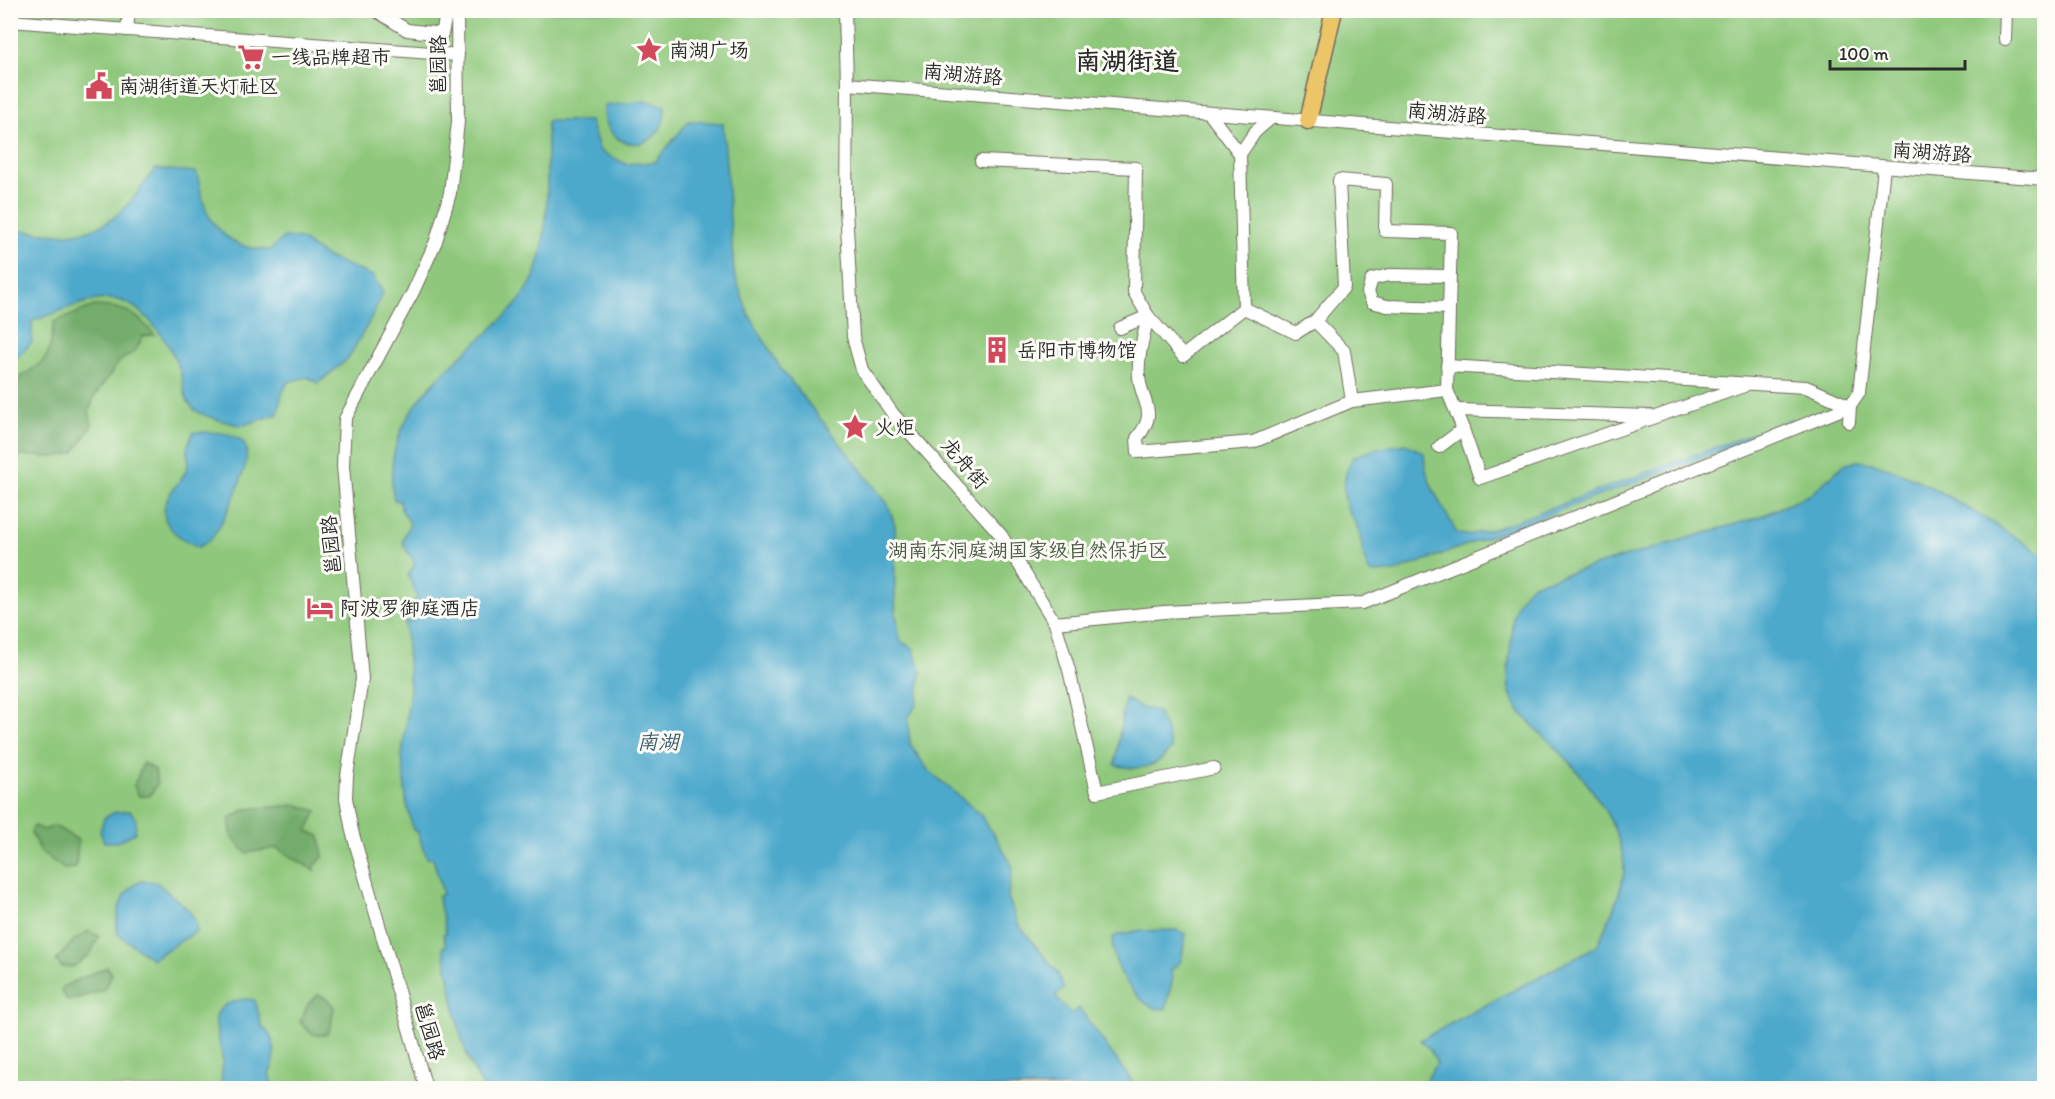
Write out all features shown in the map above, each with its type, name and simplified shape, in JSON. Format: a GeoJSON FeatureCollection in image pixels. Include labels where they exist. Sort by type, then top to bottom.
{"type":"FeatureCollection","features":[{"type":"Feature","properties":{"kind":"main road"},"geometry":{"type":"LineString","coordinates":[[1304,121],[1326,10]]}},
{"type":"Feature","properties":{"kind":"main road"},"geometry":{"type":"LineString","coordinates":[[1304,121],[1334,10]]}},
{"type":"Feature","properties":{"kind":"street"},"geometry":{"type":"LineString","coordinates":[[127,30],[129,10]]}},
{"type":"Feature","properties":{"kind":"street"},"geometry":{"type":"LineString","coordinates":[[375,10],[407,30],[442,34],[447,10]]}},
{"type":"Feature","properties":{"kind":"street","name":"邕园路"},"geometry":{"type":"LineString","coordinates":[[426,1089],[352,831],[346,798],[350,752],[356,729],[362,679],[343,466],[345,419],[413,292],[436,241],[450,193],[458,122],[457,10]]}},
{"type":"Feature","properties":{"kind":"street","name":"龙舟街"},"geometry":{"type":"LineString","coordinates":[[844,10],[847,84],[846,220],[854,337],[862,370],[893,414],[1001,535],[1054,623],[1069,670],[1097,792],[1214,768]]}},
{"type":"Feature","properties":{"kind":"street"},"geometry":{"type":"LineString","coordinates":[[2006,10],[2006,39]]}},
{"type":"Feature","properties":{"kind":"street"},"geometry":{"type":"LineString","coordinates":[[10,21],[458,55]]}},
{"type":"Feature","properties":{"kind":"street","name":"南湖游路"},"geometry":{"type":"LineString","coordinates":[[847,84],[2044,179]]}},
{"type":"Feature","properties":{"kind":"street"},"geometry":{"type":"LineString","coordinates":[[1209,113],[1240,154],[1244,308]]}},
{"type":"Feature","properties":{"kind":"street"},"geometry":{"type":"LineString","coordinates":[[1240,154],[1255,132],[1271,118]]}},
{"type":"Feature","properties":{"kind":"street"},"geometry":{"type":"LineString","coordinates":[[981,160],[1136,168],[1134,292],[1148,316],[1183,356],[1244,308]]}},
{"type":"Feature","properties":{"kind":"street"},"geometry":{"type":"LineString","coordinates":[[1849,422],[1850,406],[1859,393],[1884,168]]}},
{"type":"Feature","properties":{"kind":"street"},"geometry":{"type":"LineString","coordinates":[[1244,308],[1296,333],[1315,321],[1344,287],[1339,180],[1386,184],[1385,231],[1451,233],[1447,390],[1457,410],[1480,478],[1752,384]]}},
{"type":"Feature","properties":{"kind":"street"},"geometry":{"type":"LineString","coordinates":[[1449,276],[1389,275],[1372,279],[1368,292],[1372,302],[1387,306],[1449,308]]}},
{"type":"Feature","properties":{"kind":"street"},"geometry":{"type":"LineString","coordinates":[[1120,328],[1148,316]]}},
{"type":"Feature","properties":{"kind":"street"},"geometry":{"type":"LineString","coordinates":[[1148,316],[1139,376],[1150,409],[1148,426],[1137,438],[1138,452],[1253,442],[1352,401],[1447,390]]}},
{"type":"Feature","properties":{"kind":"street"},"geometry":{"type":"LineString","coordinates":[[1315,321],[1344,351],[1352,401]]}},
{"type":"Feature","properties":{"kind":"street"},"geometry":{"type":"LineString","coordinates":[[1447,366],[1806,387],[1850,406]]}},
{"type":"Feature","properties":{"kind":"street"},"geometry":{"type":"LineString","coordinates":[[1054,623],[1164,612],[1363,603],[1850,406]]}},
{"type":"Feature","properties":{"kind":"street"},"geometry":{"type":"LineString","coordinates":[[1457,410],[1659,416]]}},
{"type":"Feature","properties":{"kind":"street"},"geometry":{"type":"LineString","coordinates":[[1439,447],[1463,429]]}},
{"type":"Feature","properties":{"kind":"green space","name":"湖南东洞庭湖国家级自然保护区"},"geometry":{"type":"Polygon","coordinates":[[[10,11],[2044,11],[2044,1088],[11,1088],[10,11]]]}},
{"type":"Feature","properties":{"kind":"green space"},"geometry":{"type":"Polygon","coordinates":[[[94,306],[129,312],[141,320],[155,335],[143,336],[136,350],[119,362],[94,397],[89,411],[92,425],[74,453],[53,457],[15,455],[11,408],[20,377],[38,366],[47,356],[54,322],[94,306]]]}},
{"type":"Feature","properties":{"kind":"green space"},"geometry":{"type":"Polygon","coordinates":[[[143,763],[155,770],[157,784],[150,796],[139,796],[134,786],[143,763]]]}},
{"type":"Feature","properties":{"kind":"green space"},"geometry":{"type":"Polygon","coordinates":[[[298,805],[317,811],[307,831],[320,836],[323,857],[313,868],[315,871],[277,848],[246,853],[232,837],[229,819],[246,809],[298,805]]]}},
{"type":"Feature","properties":{"kind":"green space"},"geometry":{"type":"Polygon","coordinates":[[[34,826],[44,830],[55,826],[78,840],[76,868],[64,869],[40,851],[31,832],[34,826]]]}},
{"type":"Feature","properties":{"kind":"green space"},"geometry":{"type":"Polygon","coordinates":[[[88,931],[99,936],[90,954],[73,967],[62,967],[56,961],[73,941],[88,931]]]}},
{"type":"Feature","properties":{"kind":"green space"},"geometry":{"type":"Polygon","coordinates":[[[107,967],[112,975],[103,990],[68,1001],[61,991],[64,986],[107,967]]]}},
{"type":"Feature","properties":{"kind":"green space"},"geometry":{"type":"Polygon","coordinates":[[[318,995],[326,998],[334,1007],[331,1026],[327,1034],[322,1035],[312,1033],[300,1022],[308,1004],[318,995]]]}},
{"type":"Feature","properties":{"kind":"water"},"geometry":{"type":"Polygon","coordinates":[[[646,101],[665,106],[663,122],[656,134],[646,141],[634,144],[623,141],[613,134],[606,122],[604,106],[646,101]]]}},
{"type":"Feature","properties":{"kind":"water","name":"南湖"},"geometry":{"type":"Polygon","coordinates":[[[547,121],[590,121],[600,151],[626,164],[655,162],[689,121],[723,123],[734,273],[748,313],[781,369],[888,504],[895,526],[895,598],[898,627],[901,642],[913,648],[921,672],[917,704],[908,718],[910,744],[927,769],[980,814],[998,841],[1013,867],[1008,897],[1018,924],[1057,972],[1064,989],[1055,996],[1071,1014],[1079,1008],[1137,1088],[484,1088],[467,1056],[457,1020],[443,947],[446,946],[443,934],[446,933],[438,896],[443,894],[433,858],[427,858],[417,831],[413,830],[406,800],[402,756],[410,689],[405,622],[413,621],[411,611],[417,597],[408,575],[414,562],[403,543],[410,523],[401,509],[400,501],[394,500],[392,473],[395,449],[403,427],[415,406],[448,368],[512,309],[524,295],[533,279],[539,263],[546,223],[547,121]]]}},
{"type":"Feature","properties":{"kind":"water"},"geometry":{"type":"Polygon","coordinates":[[[155,169],[196,172],[205,208],[210,218],[222,233],[236,243],[261,250],[270,250],[284,237],[300,239],[327,257],[373,276],[383,292],[348,359],[318,383],[308,377],[288,382],[281,396],[278,414],[243,425],[218,420],[195,410],[188,401],[181,373],[169,346],[144,314],[122,301],[101,299],[91,301],[32,321],[32,342],[11,364],[11,229],[59,234],[89,230],[117,215],[155,169]]]}},
{"type":"Feature","properties":{"kind":"water"},"geometry":{"type":"Polygon","coordinates":[[[1792,419],[1787,426],[1394,572],[1370,573],[1364,558],[1358,529],[1345,500],[1344,481],[1353,457],[1378,448],[1406,444],[1424,453],[1431,485],[1457,534],[1468,535],[1494,529],[1792,419]]]}},
{"type":"Feature","properties":{"kind":"water"},"geometry":{"type":"Polygon","coordinates":[[[194,432],[222,433],[236,437],[245,445],[247,453],[241,479],[229,508],[211,539],[199,547],[176,534],[170,528],[164,514],[169,496],[187,469],[187,450],[194,432]]]}},
{"type":"Feature","properties":{"kind":"water"},"geometry":{"type":"Polygon","coordinates":[[[1858,461],[1902,473],[1927,485],[2044,555],[2044,1088],[1421,1088],[1437,1063],[1430,1050],[1420,1040],[1597,946],[1614,908],[1623,877],[1622,852],[1617,835],[1600,802],[1578,772],[1524,716],[1511,695],[1508,676],[1512,623],[1521,597],[1533,584],[1759,517],[1811,494],[1846,463],[1858,461]]]}},
{"type":"Feature","properties":{"kind":"water"},"geometry":{"type":"Polygon","coordinates":[[[1125,698],[1141,708],[1157,711],[1166,729],[1171,748],[1160,760],[1146,767],[1131,768],[1115,765],[1125,698]]]}},
{"type":"Feature","properties":{"kind":"water"},"geometry":{"type":"Polygon","coordinates":[[[130,811],[136,819],[135,833],[117,842],[104,842],[100,831],[104,818],[115,812],[130,811]]]}},
{"type":"Feature","properties":{"kind":"water"},"geometry":{"type":"Polygon","coordinates":[[[141,881],[156,882],[188,909],[195,920],[197,931],[152,959],[117,933],[117,917],[124,896],[141,881]]]}},
{"type":"Feature","properties":{"kind":"water"},"geometry":{"type":"Polygon","coordinates":[[[1176,930],[1186,934],[1181,961],[1171,970],[1173,977],[1166,1008],[1157,1009],[1137,996],[1120,972],[1112,946],[1114,936],[1136,931],[1176,930]]]}},
{"type":"Feature","properties":{"kind":"water"},"geometry":{"type":"Polygon","coordinates":[[[244,999],[255,1000],[262,1027],[271,1036],[273,1042],[274,1055],[269,1074],[273,1088],[221,1088],[222,1055],[216,1016],[224,1006],[244,999]]]}},
{"type":"Feature","properties":{"kind":"place","name":"南湖广场"},"geometry":{"type":"Point","coordinates":[649,50]}},
{"type":"Feature","properties":{"kind":"place","name":"一线品牌超市"},"geometry":{"type":"Point","coordinates":[251,57]}},
{"type":"Feature","properties":{"kind":"place","name":"南湖街道天灯社区"},"geometry":{"type":"Point","coordinates":[99,86]}},
{"type":"Feature","properties":{"kind":"place","name":"岳阳市博物馆"},"geometry":{"type":"Point","coordinates":[997,350]}},
{"type":"Feature","properties":{"kind":"place","name":"火炬"},"geometry":{"type":"Point","coordinates":[855,427]}},
{"type":"Feature","properties":{"kind":"place","name":"阿波罗御庭酒店"},"geometry":{"type":"Point","coordinates":[320,608]}},
{"type":"Feature","properties":{"kind":"district","name":"南湖街道"},"geometry":{"type":"Point","coordinates":[1127,61]}}]}
